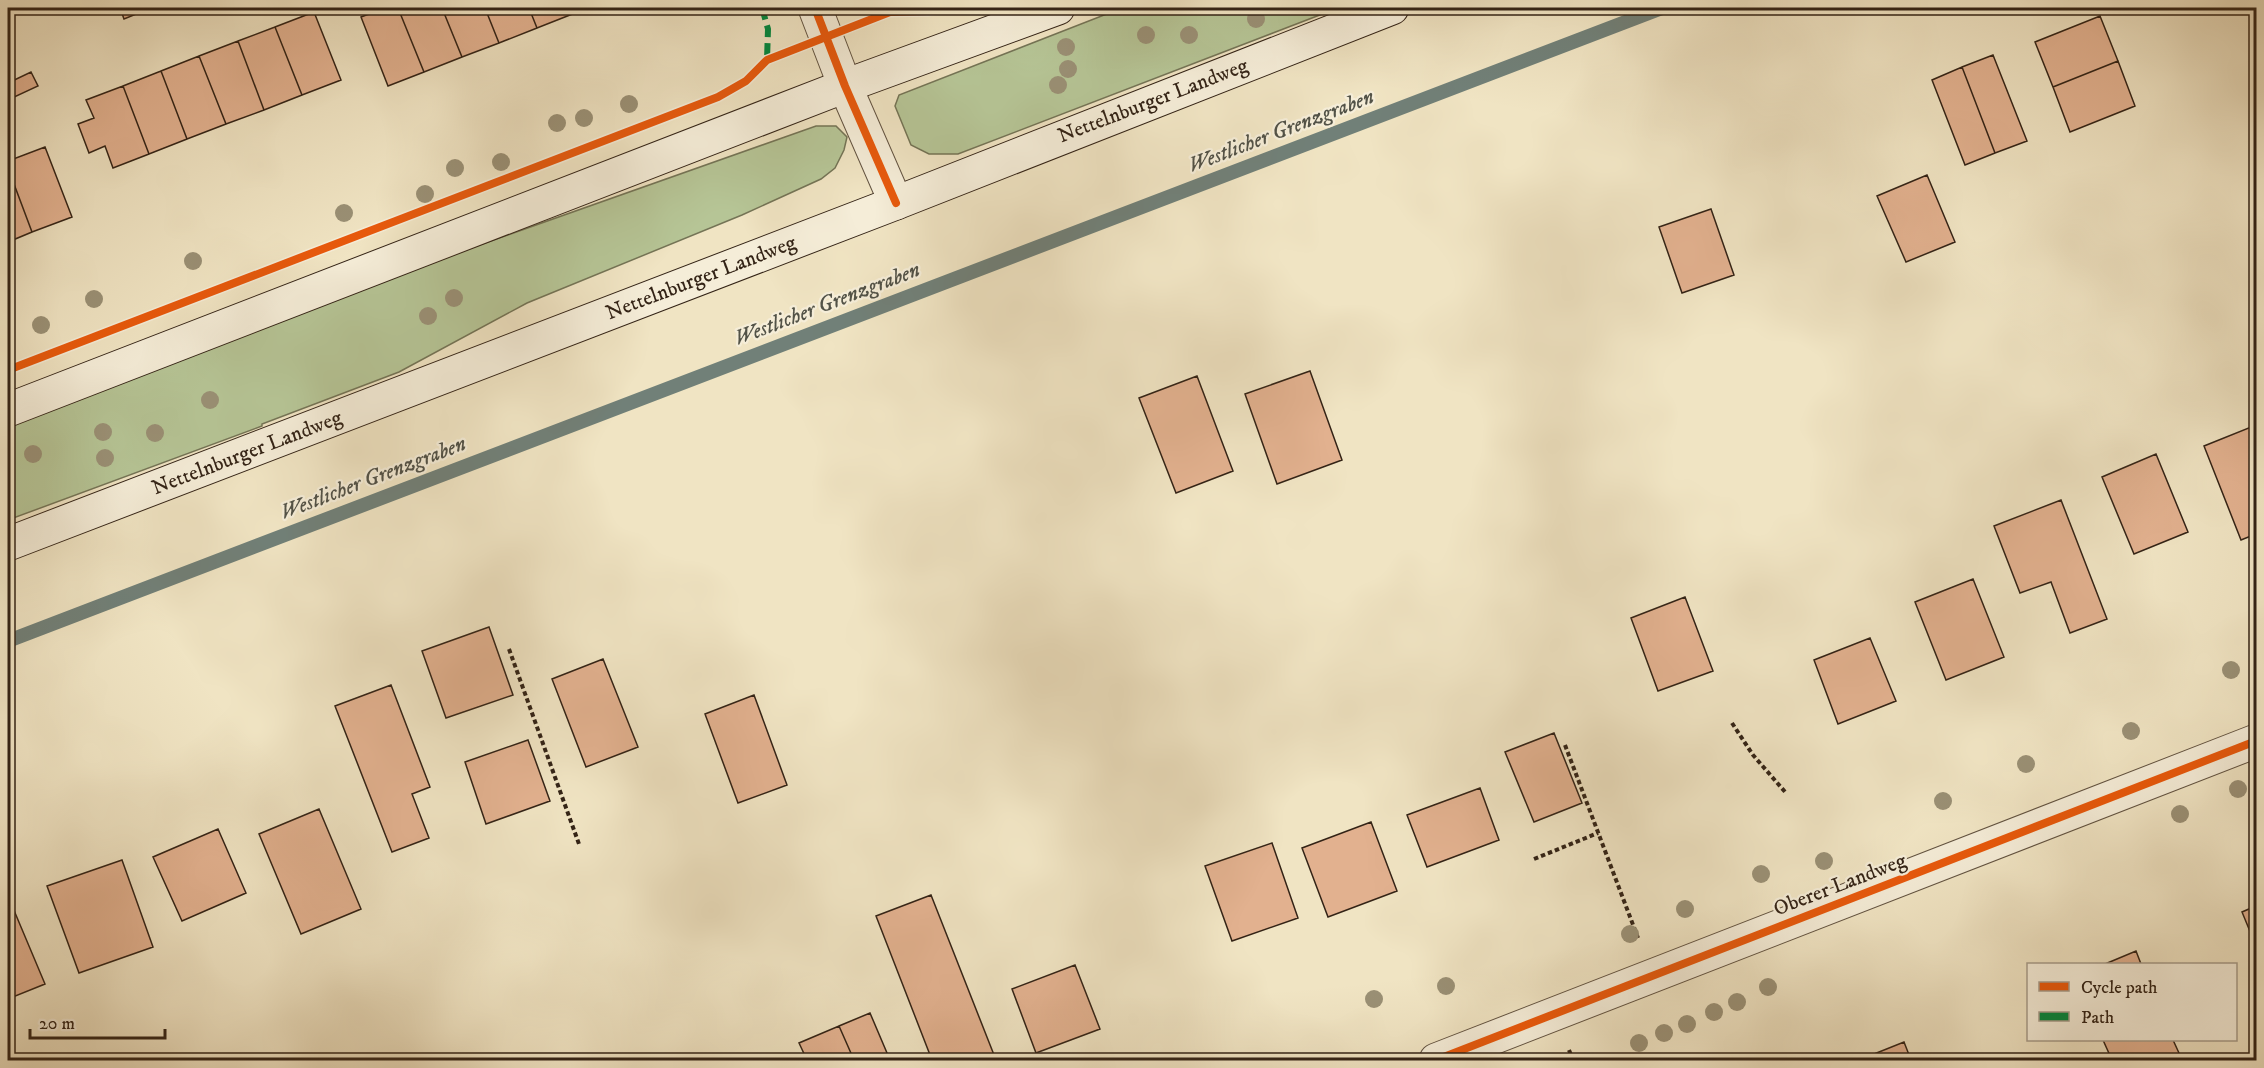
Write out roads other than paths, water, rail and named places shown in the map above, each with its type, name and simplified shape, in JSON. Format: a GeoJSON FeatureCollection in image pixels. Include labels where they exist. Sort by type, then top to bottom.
{"type":"FeatureCollection","features":[{"type":"Feature","properties":{"kind":"main road"},"geometry":{"type":"LineString","coordinates":[[815,8],[845,86],[896,203]]}},
{"type":"Feature","properties":{"kind":"main road"},"geometry":{"type":"LineString","coordinates":[[8,410],[845,86],[1058,8]]}},
{"type":"Feature","properties":{"kind":"main road","name":"Nettelnburger Landweg"},"geometry":{"type":"LineString","coordinates":[[8,544],[896,203],[1392,8]]}},
{"type":"Feature","properties":{"kind":"main road","name":"Oberer Landweg"},"geometry":{"type":"LineString","coordinates":[[1436,1060],[2256,741]]}},
{"type":"Feature","properties":{"kind":"waterway","name":"Westlicher Grenzgraben"},"geometry":{"type":"LineString","coordinates":[[8,641],[1662,8]]}}]}
